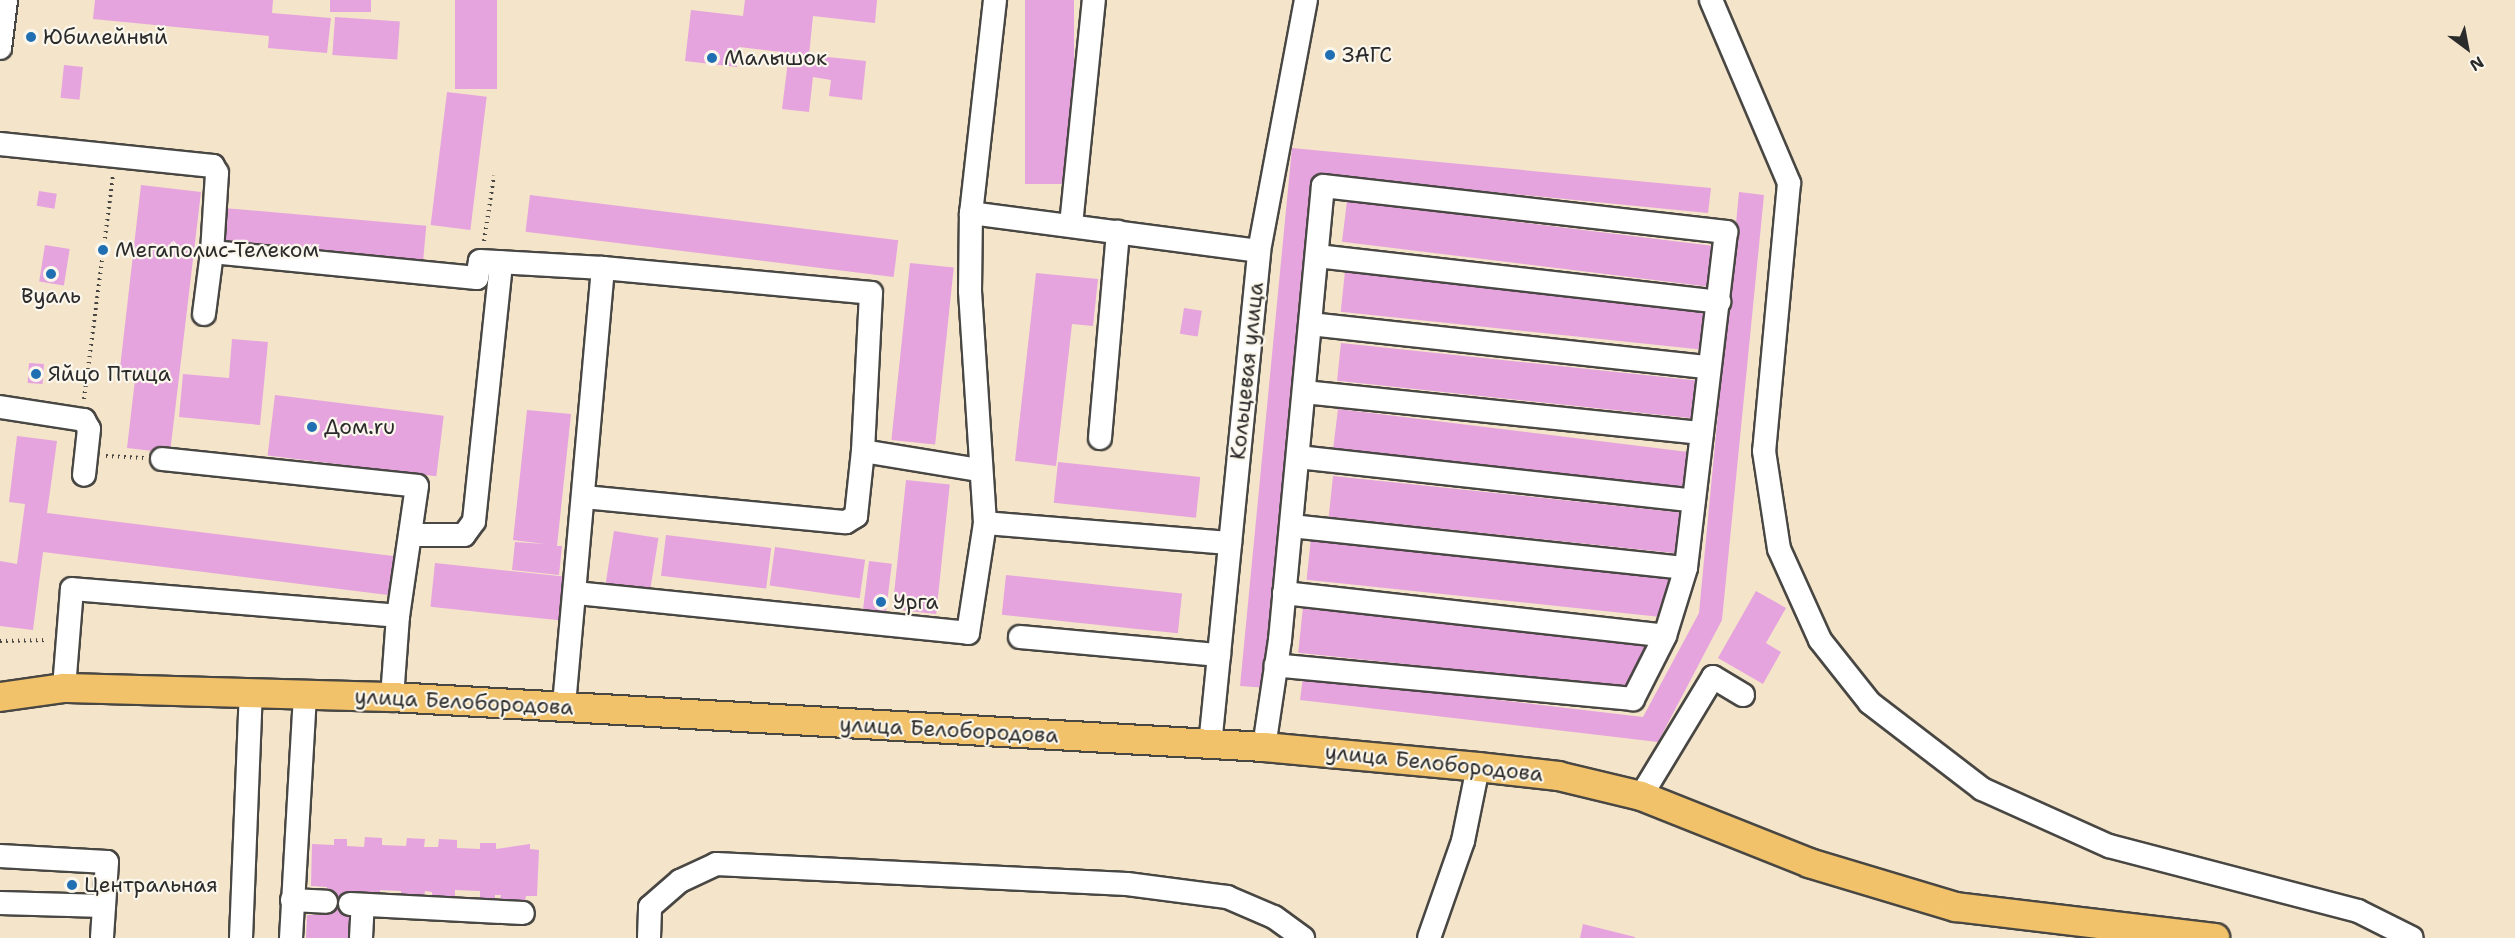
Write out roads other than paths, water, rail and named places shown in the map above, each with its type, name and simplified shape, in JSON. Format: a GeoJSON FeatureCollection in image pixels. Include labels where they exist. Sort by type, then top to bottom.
{"type":"FeatureCollection","features":[{"type":"Feature","properties":{"kind":"main road","name":"улица Белобородова"},"geometry":{"type":"LineString","coordinates":[[0,697],[64,688],[392,697],[1264,747],[1478,766],[1558,776],[1641,796],[1879,886],[1956,907],[2215,938]]}},
{"type":"Feature","properties":{"kind":"street"},"geometry":{"type":"LineString","coordinates":[[0,48],[6,0]]}},
{"type":"Feature","properties":{"kind":"street"},"geometry":{"type":"LineString","coordinates":[[576,593],[969,633],[985,523],[979,470],[970,291],[971,213],[995,0]]}},
{"type":"Feature","properties":{"kind":"street"},"geometry":{"type":"LineString","coordinates":[[1071,225],[1094,0]]}},
{"type":"Feature","properties":{"kind":"street","name":"Кольцевая улица"},"geometry":{"type":"LineString","coordinates":[[1210,745],[1259,251],[1306,0]]}},
{"type":"Feature","properties":{"kind":"street"},"geometry":{"type":"LineString","coordinates":[[1711,0],[1789,183],[1764,451],[1779,549],[1820,640],[1870,703],[1982,789],[2109,846],[2358,911],[2412,938]]}},
{"type":"Feature","properties":{"kind":"street"},"geometry":{"type":"LineString","coordinates":[[0,144],[213,166],[217,173],[212,252],[204,314]]}},
{"type":"Feature","properties":{"kind":"street"},"geometry":{"type":"LineString","coordinates":[[1264,747],[1284,593],[1323,186],[1726,232],[1719,302],[1708,367],[1686,568],[1665,636],[1633,699],[1276,665]]}},
{"type":"Feature","properties":{"kind":"street"},"geometry":{"type":"LineString","coordinates":[[971,213],[1259,251]]}},
{"type":"Feature","properties":{"kind":"street"},"geometry":{"type":"LineString","coordinates":[[1100,438],[1118,232]]}},
{"type":"Feature","properties":{"kind":"street"},"geometry":{"type":"LineString","coordinates":[[212,252],[477,278],[491,261]]}},
{"type":"Feature","properties":{"kind":"street"},"geometry":{"type":"LineString","coordinates":[[1317,256],[1719,302]]}},
{"type":"Feature","properties":{"kind":"street"},"geometry":{"type":"LineString","coordinates":[[491,261],[603,268],[871,293],[863,451],[856,516],[846,522],[584,497]]}},
{"type":"Feature","properties":{"kind":"street"},"geometry":{"type":"LineString","coordinates":[[410,535],[464,535],[474,521],[491,261]]}},
{"type":"Feature","properties":{"kind":"street"},"geometry":{"type":"LineString","coordinates":[[564,708],[603,268]]}},
{"type":"Feature","properties":{"kind":"street"},"geometry":{"type":"LineString","coordinates":[[1310,324],[1708,367]]}},
{"type":"Feature","properties":{"kind":"street"},"geometry":{"type":"LineString","coordinates":[[1304,392],[1702,434]]}},
{"type":"Feature","properties":{"kind":"street"},"geometry":{"type":"LineString","coordinates":[[0,407],[81,419],[89,429],[85,465]]}},
{"type":"Feature","properties":{"kind":"street"},"geometry":{"type":"LineString","coordinates":[[863,451],[979,470]]}},
{"type":"Feature","properties":{"kind":"street"},"geometry":{"type":"LineString","coordinates":[[1298,457],[1694,501]]}},
{"type":"Feature","properties":{"kind":"street"},"geometry":{"type":"LineString","coordinates":[[162,459],[417,486],[398,616],[392,697]]}},
{"type":"Feature","properties":{"kind":"street"},"geometry":{"type":"LineString","coordinates":[[985,523],[1230,543]]}},
{"type":"Feature","properties":{"kind":"street"},"geometry":{"type":"LineString","coordinates":[[1291,526],[1686,568]]}},
{"type":"Feature","properties":{"kind":"street"},"geometry":{"type":"LineString","coordinates":[[64,688],[72,589],[398,616]]}},
{"type":"Feature","properties":{"kind":"street"},"geometry":{"type":"LineString","coordinates":[[1284,593],[1665,636]]}},
{"type":"Feature","properties":{"kind":"street"},"geometry":{"type":"LineString","coordinates":[[1020,637],[1219,655]]}},
{"type":"Feature","properties":{"kind":"street"},"geometry":{"type":"LineString","coordinates":[[1641,796],[1713,677],[1743,695]]}},
{"type":"Feature","properties":{"kind":"street"},"geometry":{"type":"LineString","coordinates":[[241,938],[251,693]]}},
{"type":"Feature","properties":{"kind":"street"},"geometry":{"type":"LineString","coordinates":[[291,938],[305,694]]}},
{"type":"Feature","properties":{"kind":"street"},"geometry":{"type":"LineString","coordinates":[[1430,938],[1463,841],[1478,766]]}},
{"type":"Feature","properties":{"kind":"street"},"geometry":{"type":"LineString","coordinates":[[0,856],[106,862],[102,938]]}},
{"type":"Feature","properties":{"kind":"street"},"geometry":{"type":"LineString","coordinates":[[649,938],[650,907],[680,881],[716,864],[1115,884],[1227,897],[1274,917],[1303,938]]}},
{"type":"Feature","properties":{"kind":"street"},"geometry":{"type":"LineString","coordinates":[[292,900],[326,902]]}},
{"type":"Feature","properties":{"kind":"street"},"geometry":{"type":"LineString","coordinates":[[0,903],[104,906]]}},
{"type":"Feature","properties":{"kind":"street"},"geometry":{"type":"LineString","coordinates":[[361,938],[356,904],[523,913]]}},
{"type":"Feature","properties":{"kind":"place","name":"Юбилейный"},"geometry":{"type":"Point","coordinates":[31,37]}},
{"type":"Feature","properties":{"kind":"place","name":"ЗАГС"},"geometry":{"type":"Point","coordinates":[1330,55]}},
{"type":"Feature","properties":{"kind":"place","name":"Малышок"},"geometry":{"type":"Point","coordinates":[712,58]}},
{"type":"Feature","properties":{"kind":"place","name":"Мегаполис-Телеком"},"geometry":{"type":"Point","coordinates":[103,250]}},
{"type":"Feature","properties":{"kind":"place","name":"Вуаль"},"geometry":{"type":"Point","coordinates":[51,274]}},
{"type":"Feature","properties":{"kind":"place","name":"Яйцо Птица"},"geometry":{"type":"Point","coordinates":[36,374]}},
{"type":"Feature","properties":{"kind":"place","name":"Дом.ru"},"geometry":{"type":"Point","coordinates":[312,427]}},
{"type":"Feature","properties":{"kind":"place","name":"Урга"},"geometry":{"type":"Point","coordinates":[881,602]}},
{"type":"Feature","properties":{"kind":"place","name":"Центральная"},"geometry":{"type":"Point","coordinates":[72,885]}}]}
